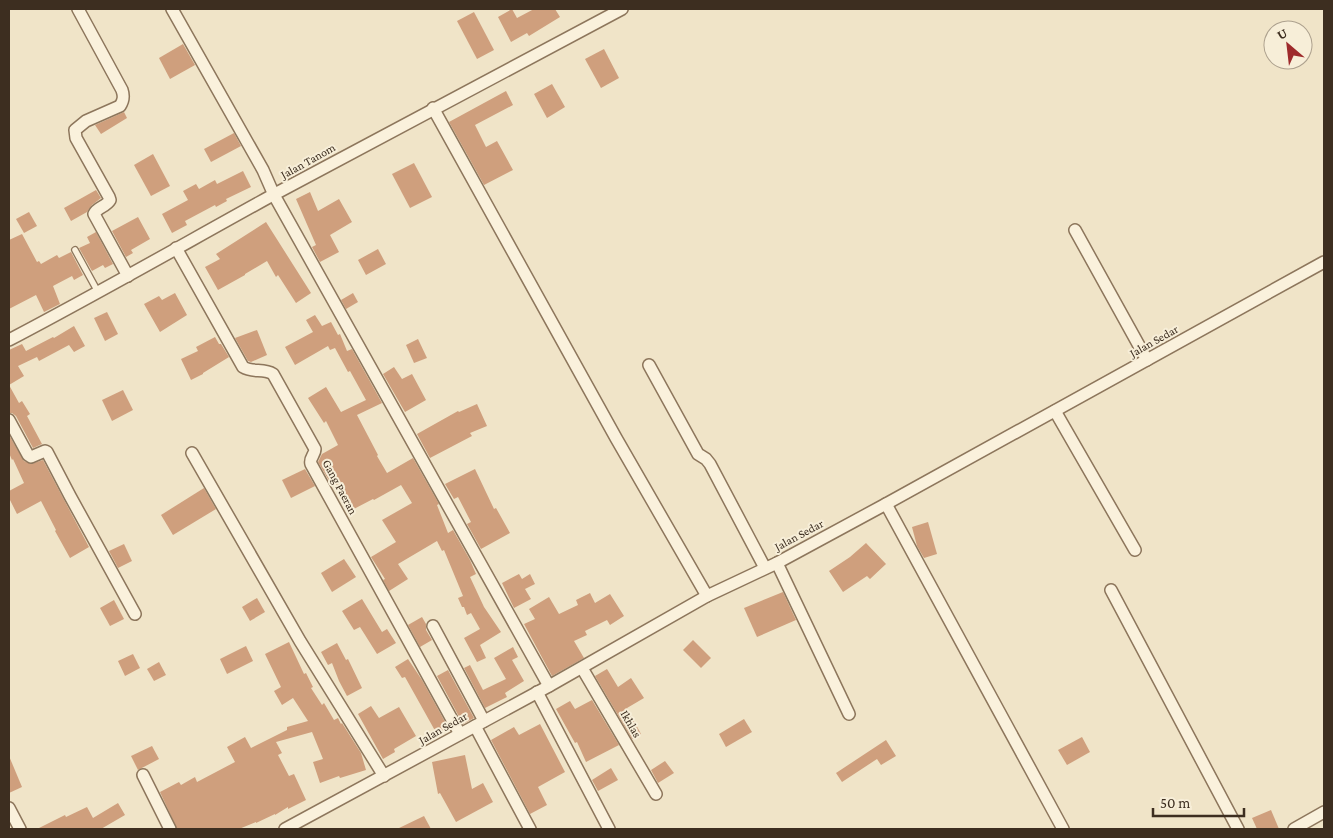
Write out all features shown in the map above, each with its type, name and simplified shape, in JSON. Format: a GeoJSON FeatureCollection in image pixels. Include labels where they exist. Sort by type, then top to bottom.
{"type":"FeatureCollection","features":[{"type":"Feature","properties":{"kind":"street"},"geometry":{"type":"LineString","coordinates":[[78,9],[124,96],[120,106],[86,122],[75,130],[76,138],[110,200],[107,205],[96,210],[94,214],[128,276]]}},
{"type":"Feature","properties":{"kind":"street"},"geometry":{"type":"LineString","coordinates":[[172,9],[263,170],[274,195],[413,446],[549,686]]}},
{"type":"Feature","properties":{"kind":"street","name":"Jalan Tanom"},"geometry":{"type":"LineString","coordinates":[[9,340],[433,108],[622,9]]}},
{"type":"Feature","properties":{"kind":"street"},"geometry":{"type":"LineString","coordinates":[[433,108],[616,438],[707,596]]}},
{"type":"Feature","properties":{"kind":"street"},"geometry":{"type":"LineString","coordinates":[[1075,230],[1147,360]]}},
{"type":"Feature","properties":{"kind":"street","name":"Gang Paeran"},"geometry":{"type":"LineString","coordinates":[[176,248],[243,367],[250,370],[268,371],[273,374],[315,449],[310,460],[311,464],[460,734]]}},
{"type":"Feature","properties":{"kind":"street","name":"Jalan Sedar"},"geometry":{"type":"LineString","coordinates":[[288,829],[582,668],[707,596],[777,563],[886,504],[1324,262]]}},
{"type":"Feature","properties":{"kind":"street"},"geometry":{"type":"LineString","coordinates":[[649,365],[698,454],[710,464],[765,568]]}},
{"type":"Feature","properties":{"kind":"street"},"geometry":{"type":"LineString","coordinates":[[1055,411],[1135,550]]}},
{"type":"Feature","properties":{"kind":"street"},"geometry":{"type":"LineString","coordinates":[[9,420],[28,455],[31,457],[45,451],[47,452],[136,614]]}},
{"type":"Feature","properties":{"kind":"street"},"geometry":{"type":"LineString","coordinates":[[192,453],[300,641],[384,776]]}},
{"type":"Feature","properties":{"kind":"street"},"geometry":{"type":"LineString","coordinates":[[886,504],[1063,829]]}},
{"type":"Feature","properties":{"kind":"street"},"geometry":{"type":"LineString","coordinates":[[777,563],[849,714]]}},
{"type":"Feature","properties":{"kind":"street"},"geometry":{"type":"LineString","coordinates":[[1111,590],[1238,829]]}},
{"type":"Feature","properties":{"kind":"street"},"geometry":{"type":"LineString","coordinates":[[433,626],[530,829]]}},
{"type":"Feature","properties":{"kind":"street","name":"Ikhlas"},"geometry":{"type":"LineString","coordinates":[[582,668],[656,794]]}},
{"type":"Feature","properties":{"kind":"street"},"geometry":{"type":"LineString","coordinates":[[537,692],[609,829]]}},
{"type":"Feature","properties":{"kind":"street"},"geometry":{"type":"LineString","coordinates":[[142,775],[170,829]]}},
{"type":"Feature","properties":{"kind":"street"},"geometry":{"type":"LineString","coordinates":[[9,808],[20,829]]}},
{"type":"Feature","properties":{"kind":"street"},"geometry":{"type":"LineString","coordinates":[[1294,829],[1324,812]]}},
{"type":"Feature","properties":{"kind":"lane"},"geometry":{"type":"LineString","coordinates":[[75,250],[98,293]]}},
{"type":"Feature","properties":{"kind":"building"},"geometry":{"type":"Polygon","coordinates":[[[512,9],[517,18],[534,9],[555,9],[560,17],[529,36],[527,33],[511,42],[498,17],[512,9]]]}},
{"type":"Feature","properties":{"kind":"building"},"geometry":{"type":"Polygon","coordinates":[[[474,12],[494,50],[477,59],[457,21],[474,12]]]}},
{"type":"Feature","properties":{"kind":"building"},"geometry":{"type":"Polygon","coordinates":[[[183,44],[195,65],[170,79],[159,58],[183,44]]]}},
{"type":"Feature","properties":{"kind":"building"},"geometry":{"type":"Polygon","coordinates":[[[604,49],[619,78],[601,88],[585,59],[604,49]]]}},
{"type":"Feature","properties":{"kind":"building"},"geometry":{"type":"Polygon","coordinates":[[[552,84],[565,107],[547,118],[534,94],[552,84]]]}},
{"type":"Feature","properties":{"kind":"building"},"geometry":{"type":"Polygon","coordinates":[[[506,91],[513,105],[475,125],[486,147],[497,141],[513,170],[484,185],[449,122],[506,91]]]}},
{"type":"Feature","properties":{"kind":"building"},"geometry":{"type":"Polygon","coordinates":[[[124,112],[127,118],[101,134],[95,125],[124,112]]]}},
{"type":"Feature","properties":{"kind":"building"},"geometry":{"type":"Polygon","coordinates":[[[234,133],[241,146],[211,162],[204,149],[234,133]]]}},
{"type":"Feature","properties":{"kind":"building"},"geometry":{"type":"Polygon","coordinates":[[[153,154],[170,186],[151,196],[134,165],[153,154]]]}},
{"type":"Feature","properties":{"kind":"building"},"geometry":{"type":"Polygon","coordinates":[[[414,163],[432,197],[410,208],[392,174],[414,163]]]}},
{"type":"Feature","properties":{"kind":"building"},"geometry":{"type":"Polygon","coordinates":[[[243,171],[251,187],[226,199],[227,201],[216,207],[215,205],[185,221],[187,225],[172,233],[162,214],[188,200],[183,191],[196,184],[199,189],[215,180],[217,184],[243,171]]]}},
{"type":"Feature","properties":{"kind":"building"},"geometry":{"type":"Polygon","coordinates":[[[96,190],[101,198],[87,212],[71,221],[64,208],[96,190]]]}},
{"type":"Feature","properties":{"kind":"building"},"geometry":{"type":"Polygon","coordinates":[[[310,192],[318,211],[339,199],[352,222],[330,235],[339,252],[320,262],[312,247],[316,245],[296,199],[310,192]]]}},
{"type":"Feature","properties":{"kind":"building"},"geometry":{"type":"Polygon","coordinates":[[[29,212],[37,226],[24,233],[16,219],[29,212]]]}},
{"type":"Feature","properties":{"kind":"building"},"geometry":{"type":"Polygon","coordinates":[[[138,217],[150,239],[131,250],[133,253],[126,257],[112,231],[138,217]]]}},
{"type":"Feature","properties":{"kind":"building"},"geometry":{"type":"Polygon","coordinates":[[[266,222],[311,293],[296,303],[278,275],[276,277],[267,261],[218,290],[205,267],[220,259],[216,254],[266,222]]]}},
{"type":"Feature","properties":{"kind":"building"},"geometry":{"type":"Polygon","coordinates":[[[96,232],[113,264],[105,268],[103,265],[92,271],[79,248],[90,243],[87,237],[96,232]]]}},
{"type":"Feature","properties":{"kind":"building"},"geometry":{"type":"Polygon","coordinates":[[[22,234],[37,262],[39,261],[41,264],[57,255],[59,258],[71,252],[83,275],[74,280],[72,276],[53,286],[60,304],[44,312],[36,295],[9,309],[9,240],[22,234]]]}},
{"type":"Feature","properties":{"kind":"building"},"geometry":{"type":"Polygon","coordinates":[[[378,249],[386,264],[366,275],[358,260],[378,249]]]}},
{"type":"Feature","properties":{"kind":"building"},"geometry":{"type":"Polygon","coordinates":[[[175,293],[187,315],[160,332],[144,304],[159,296],[162,300],[175,293]]]}},
{"type":"Feature","properties":{"kind":"building"},"geometry":{"type":"Polygon","coordinates":[[[353,293],[358,302],[346,309],[341,300],[353,293]]]}},
{"type":"Feature","properties":{"kind":"building"},"geometry":{"type":"Polygon","coordinates":[[[107,312],[118,334],[105,341],[94,318],[107,312]]]}},
{"type":"Feature","properties":{"kind":"building"},"geometry":{"type":"Polygon","coordinates":[[[315,315],[322,326],[331,322],[338,335],[340,334],[347,351],[352,349],[382,403],[357,415],[387,473],[413,458],[439,504],[437,505],[448,533],[453,530],[470,560],[476,574],[470,577],[484,607],[501,632],[480,645],[486,658],[477,662],[464,638],[480,629],[471,613],[467,615],[464,607],[462,607],[458,598],[463,596],[444,550],[442,551],[437,541],[398,564],[408,579],[389,591],[383,580],[385,579],[371,557],[396,542],[382,520],[412,503],[401,485],[350,511],[335,482],[331,484],[318,462],[322,454],[338,445],[326,421],[324,423],[308,398],[326,387],[341,412],[366,400],[335,348],[330,350],[328,346],[295,365],[285,347],[313,332],[306,320],[315,315]]]}},
{"type":"Feature","properties":{"kind":"building"},"geometry":{"type":"Polygon","coordinates":[[[74,326],[85,346],[74,352],[69,345],[39,361],[37,357],[18,366],[24,376],[9,385],[9,350],[22,344],[26,351],[74,326]]]}},
{"type":"Feature","properties":{"kind":"building"},"geometry":{"type":"Polygon","coordinates":[[[257,330],[267,355],[251,362],[248,361],[235,338],[257,330]]]}},
{"type":"Feature","properties":{"kind":"building"},"geometry":{"type":"Polygon","coordinates":[[[215,337],[229,357],[191,380],[181,359],[198,351],[196,347],[215,337]]]}},
{"type":"Feature","properties":{"kind":"building"},"geometry":{"type":"Polygon","coordinates":[[[418,339],[427,358],[414,363],[406,345],[418,339]]]}},
{"type":"Feature","properties":{"kind":"building"},"geometry":{"type":"Polygon","coordinates":[[[394,367],[402,379],[412,374],[426,400],[405,412],[383,374],[394,367]]]}},
{"type":"Feature","properties":{"kind":"building"},"geometry":{"type":"Polygon","coordinates":[[[9,385],[19,403],[22,401],[30,414],[27,416],[42,444],[33,448],[16,416],[9,413],[9,385]]]}},
{"type":"Feature","properties":{"kind":"building"},"geometry":{"type":"Polygon","coordinates":[[[123,390],[133,410],[112,421],[102,400],[123,390]]]}},
{"type":"Feature","properties":{"kind":"building"},"geometry":{"type":"Polygon","coordinates":[[[477,404],[487,426],[470,433],[472,436],[430,458],[417,434],[458,411],[477,404]]]}},
{"type":"Feature","properties":{"kind":"building"},"geometry":{"type":"Polygon","coordinates":[[[9,435],[24,461],[31,464],[43,460],[89,547],[70,558],[41,501],[17,514],[9,498],[9,491],[24,483],[9,453],[9,435]]]}},
{"type":"Feature","properties":{"kind":"building"},"geometry":{"type":"Polygon","coordinates":[[[305,469],[315,486],[291,498],[282,480],[305,469]]]}},
{"type":"Feature","properties":{"kind":"building"},"geometry":{"type":"Polygon","coordinates":[[[475,469],[494,509],[496,508],[510,533],[481,549],[467,524],[471,522],[458,497],[454,499],[445,484],[475,469]]]}},
{"type":"Feature","properties":{"kind":"building"},"geometry":{"type":"Polygon","coordinates":[[[204,488],[216,509],[173,535],[161,515],[204,488]]]}},
{"type":"Feature","properties":{"kind":"building"},"geometry":{"type":"Polygon","coordinates":[[[928,522],[937,554],[924,558],[917,546],[912,527],[928,522]]]}},
{"type":"Feature","properties":{"kind":"building"},"geometry":{"type":"Polygon","coordinates":[[[866,543],[886,564],[870,579],[867,576],[843,592],[829,571],[850,557],[866,543]]]}},
{"type":"Feature","properties":{"kind":"building"},"geometry":{"type":"Polygon","coordinates":[[[124,544],[132,561],[118,568],[109,551],[124,544]]]}},
{"type":"Feature","properties":{"kind":"building"},"geometry":{"type":"Polygon","coordinates":[[[344,559],[356,577],[332,592],[321,573],[344,559]]]}},
{"type":"Feature","properties":{"kind":"building"},"geometry":{"type":"Polygon","coordinates":[[[519,574],[522,579],[530,574],[535,584],[525,589],[531,599],[514,608],[502,583],[519,574]]]}},
{"type":"Feature","properties":{"kind":"building"},"geometry":{"type":"Polygon","coordinates":[[[783,592],[796,620],[757,637],[744,608],[783,592]]]}},
{"type":"Feature","properties":{"kind":"building"},"geometry":{"type":"Polygon","coordinates":[[[590,593],[595,603],[610,594],[624,616],[610,625],[607,620],[585,631],[587,635],[574,641],[584,658],[552,676],[524,624],[535,619],[529,609],[549,597],[559,614],[578,605],[576,600],[590,593]]]}},
{"type":"Feature","properties":{"kind":"building"},"geometry":{"type":"Polygon","coordinates":[[[257,598],[265,612],[250,621],[242,607],[257,598]]]}},
{"type":"Feature","properties":{"kind":"building"},"geometry":{"type":"Polygon","coordinates":[[[362,599],[382,632],[387,629],[396,643],[377,654],[360,627],[354,630],[342,611],[362,599]]]}},
{"type":"Feature","properties":{"kind":"building"},"geometry":{"type":"Polygon","coordinates":[[[114,600],[124,619],[110,626],[100,608],[114,600]]]}},
{"type":"Feature","properties":{"kind":"building"},"geometry":{"type":"Polygon","coordinates":[[[422,617],[426,624],[426,630],[432,640],[420,647],[408,625],[422,617]]]}},
{"type":"Feature","properties":{"kind":"building"},"geometry":{"type":"Polygon","coordinates":[[[693,640],[711,658],[701,668],[683,650],[693,640]]]}},
{"type":"Feature","properties":{"kind":"building"},"geometry":{"type":"Polygon","coordinates":[[[289,642],[304,674],[306,673],[313,687],[311,688],[322,705],[324,703],[334,720],[338,718],[342,723],[361,753],[366,770],[340,778],[339,776],[320,783],[313,762],[323,759],[312,732],[276,742],[282,753],[278,755],[289,776],[294,774],[306,800],[239,829],[177,829],[160,792],[179,782],[181,785],[195,777],[197,782],[235,762],[227,747],[245,737],[251,748],[287,730],[287,727],[308,721],[293,698],[282,705],[274,691],[281,687],[265,654],[289,642]]]}},
{"type":"Feature","properties":{"kind":"building"},"geometry":{"type":"Polygon","coordinates":[[[337,643],[346,660],[348,659],[362,688],[347,696],[332,663],[328,665],[321,652],[337,643]]]}},
{"type":"Feature","properties":{"kind":"building"},"geometry":{"type":"Polygon","coordinates":[[[246,646],[253,661],[227,674],[220,659],[246,646]]]}},
{"type":"Feature","properties":{"kind":"building"},"geometry":{"type":"Polygon","coordinates":[[[513,647],[518,657],[512,660],[524,681],[505,693],[507,697],[485,708],[464,668],[470,665],[483,690],[506,679],[494,658],[513,647]]]}},
{"type":"Feature","properties":{"kind":"building"},"geometry":{"type":"Polygon","coordinates":[[[133,654],[140,668],[125,676],[118,661],[133,654]]]}},
{"type":"Feature","properties":{"kind":"building"},"geometry":{"type":"Polygon","coordinates":[[[408,659],[449,729],[438,736],[405,677],[402,678],[395,667],[408,659]]]}},
{"type":"Feature","properties":{"kind":"building"},"geometry":{"type":"Polygon","coordinates":[[[159,662],[166,675],[154,681],[147,669],[159,662]]]}},
{"type":"Feature","properties":{"kind":"building"},"geometry":{"type":"Polygon","coordinates":[[[607,669],[618,687],[631,678],[644,698],[627,708],[641,734],[632,739],[595,676],[607,669]]]}},
{"type":"Feature","properties":{"kind":"building"},"geometry":{"type":"Polygon","coordinates":[[[448,670],[474,718],[463,724],[437,676],[448,670]]]}},
{"type":"Feature","properties":{"kind":"building"},"geometry":{"type":"Polygon","coordinates":[[[592,700],[619,745],[586,762],[577,742],[575,743],[556,709],[570,701],[575,709],[592,700]]]}},
{"type":"Feature","properties":{"kind":"building"},"geometry":{"type":"Polygon","coordinates":[[[371,706],[379,718],[399,707],[416,736],[394,749],[395,752],[383,759],[358,714],[371,706]]]}},
{"type":"Feature","properties":{"kind":"building"},"geometry":{"type":"Polygon","coordinates":[[[744,719],[752,732],[726,747],[719,734],[744,719]]]}},
{"type":"Feature","properties":{"kind":"building"},"geometry":{"type":"Polygon","coordinates":[[[540,724],[565,772],[538,787],[547,805],[530,814],[491,740],[514,727],[519,735],[540,724]]]}},
{"type":"Feature","properties":{"kind":"building"},"geometry":{"type":"Polygon","coordinates":[[[1082,737],[1090,752],[1067,765],[1058,750],[1082,737]]]}},
{"type":"Feature","properties":{"kind":"building"},"geometry":{"type":"Polygon","coordinates":[[[886,740],[896,756],[881,765],[877,759],[842,782],[836,773],[886,740]]]}},
{"type":"Feature","properties":{"kind":"building"},"geometry":{"type":"Polygon","coordinates":[[[152,746],[159,759],[138,770],[131,756],[152,746]]]}},
{"type":"Feature","properties":{"kind":"building"},"geometry":{"type":"Polygon","coordinates":[[[465,755],[472,789],[483,783],[493,802],[456,822],[440,793],[438,794],[432,762],[465,755]]]}},
{"type":"Feature","properties":{"kind":"building"},"geometry":{"type":"Polygon","coordinates":[[[9,756],[22,787],[9,793],[9,756]]]}},
{"type":"Feature","properties":{"kind":"building"},"geometry":{"type":"Polygon","coordinates":[[[665,761],[674,773],[658,783],[651,770],[665,761]]]}},
{"type":"Feature","properties":{"kind":"building"},"geometry":{"type":"Polygon","coordinates":[[[611,768],[618,780],[598,791],[592,780],[611,768]]]}},
{"type":"Feature","properties":{"kind":"building"},"geometry":{"type":"Polygon","coordinates":[[[118,803],[125,815],[101,829],[37,829],[65,815],[66,817],[87,807],[93,818],[118,803]]]}},
{"type":"Feature","properties":{"kind":"building"},"geometry":{"type":"Polygon","coordinates":[[[1271,810],[1279,829],[1257,829],[1252,818],[1271,810]]]}},
{"type":"Feature","properties":{"kind":"building"},"geometry":{"type":"Polygon","coordinates":[[[424,816],[431,829],[397,829],[424,816]]]}}]}
